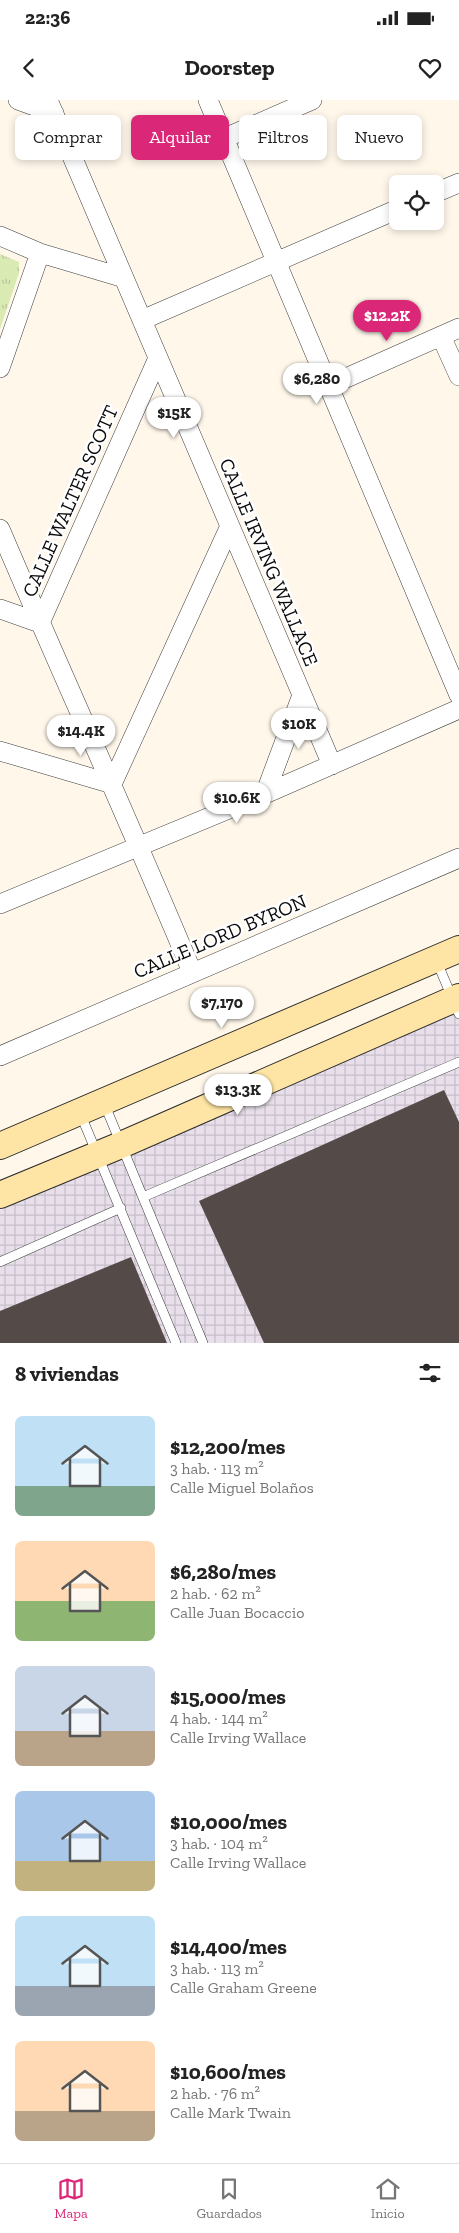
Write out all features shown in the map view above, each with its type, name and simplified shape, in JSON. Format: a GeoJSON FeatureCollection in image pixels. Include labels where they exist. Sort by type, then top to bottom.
{"type":"FeatureCollection","features":[{"type":"Feature","properties":{"kind":"street"},"geometry":{"type":"LineString","coordinates":[[18,100],[51,107]]}},
{"type":"Feature","properties":{"kind":"street"},"geometry":{"type":"LineString","coordinates":[[208,100],[214,115]]}},
{"type":"Feature","properties":{"kind":"street"},"geometry":{"type":"LineString","coordinates":[[229,136],[312,100]]}},
{"type":"Feature","properties":{"kind":"street","name":"CALLE IRVING WALLACE"},"geometry":{"type":"LineString","coordinates":[[51,107],[332,765]]}},
{"type":"Feature","properties":{"kind":"street"},"geometry":{"type":"LineString","coordinates":[[229,150],[274,262],[459,695]]}},
{"type":"Feature","properties":{"kind":"street"},"geometry":{"type":"LineString","coordinates":[[444,189],[459,183]]}},
{"type":"Feature","properties":{"kind":"street"},"geometry":{"type":"LineString","coordinates":[[142,320],[389,213]]}},
{"type":"Feature","properties":{"kind":"street"},"geometry":{"type":"LineString","coordinates":[[0,236],[40,252],[124,278]]}},
{"type":"Feature","properties":{"kind":"street"},"geometry":{"type":"LineString","coordinates":[[0,368],[40,252]]}},
{"type":"Feature","properties":{"kind":"street"},"geometry":{"type":"LineString","coordinates":[[328,386],[459,328]]}},
{"type":"Feature","properties":{"kind":"street"},"geometry":{"type":"LineString","coordinates":[[441,336],[459,376]]}},
{"type":"Feature","properties":{"kind":"street","name":"CALLE WALTER SCOTT"},"geometry":{"type":"LineString","coordinates":[[0,609],[40,623],[158,358]]}},
{"type":"Feature","properties":{"kind":"street"},"geometry":{"type":"LineString","coordinates":[[112,784],[230,526]]}},
{"type":"Feature","properties":{"kind":"street"},"geometry":{"type":"LineString","coordinates":[[0,529],[140,846],[192,972]]}},
{"type":"Feature","properties":{"kind":"street"},"geometry":{"type":"LineString","coordinates":[[265,794],[302,695]]}},
{"type":"Feature","properties":{"kind":"street"},"geometry":{"type":"LineString","coordinates":[[2,901],[265,794],[459,709]]}},
{"type":"Feature","properties":{"kind":"street"},"geometry":{"type":"LineString","coordinates":[[0,750],[112,784]]}},
{"type":"Feature","properties":{"kind":"street","name":"CALLE LORD BYRON"},"geometry":{"type":"LineString","coordinates":[[0,1056],[459,858]]}},
{"type":"Feature","properties":{"kind":"street"},"geometry":{"type":"LineString","coordinates":[[0,1146],[448,954]]}},
{"type":"Feature","properties":{"kind":"street"},"geometry":{"type":"LineString","coordinates":[[0,1195],[457,1004]]}},
{"type":"Feature","properties":{"kind":"lane"},"geometry":{"type":"LineString","coordinates":[[448,954],[457,1004]]}},
{"type":"Feature","properties":{"kind":"lane"},"geometry":{"type":"LineString","coordinates":[[143,1197],[459,1062]]}},
{"type":"Feature","properties":{"kind":"lane"},"geometry":{"type":"LineString","coordinates":[[104,1102],[109,1150],[121,1208],[176,1343]]}},
{"type":"Feature","properties":{"kind":"lane"},"geometry":{"type":"LineString","coordinates":[[80,1113],[143,1197],[203,1343]]}},
{"type":"Feature","properties":{"kind":"lane"},"geometry":{"type":"LineString","coordinates":[[0,1262],[121,1208]]}},
{"type":"Feature","properties":{"kind":"shaded area"},"geometry":{"type":"Polygon","coordinates":[[[459,1007],[459,1343],[0,1343],[0,1210],[459,1007]]]}},
{"type":"Feature","properties":{"kind":"green space"},"geometry":{"type":"Polygon","coordinates":[[[0,254],[19,262],[19,273],[0,329],[0,254]]]}},
{"type":"Feature","properties":{"kind":"building"},"geometry":{"type":"Polygon","coordinates":[[[444,1090],[459,1122],[459,1343],[264,1343],[199,1201],[444,1090]]]}},
{"type":"Feature","properties":{"kind":"building"},"geometry":{"type":"Polygon","coordinates":[[[131,1257],[167,1343],[0,1343],[0,1311],[131,1257]]]}}]}
